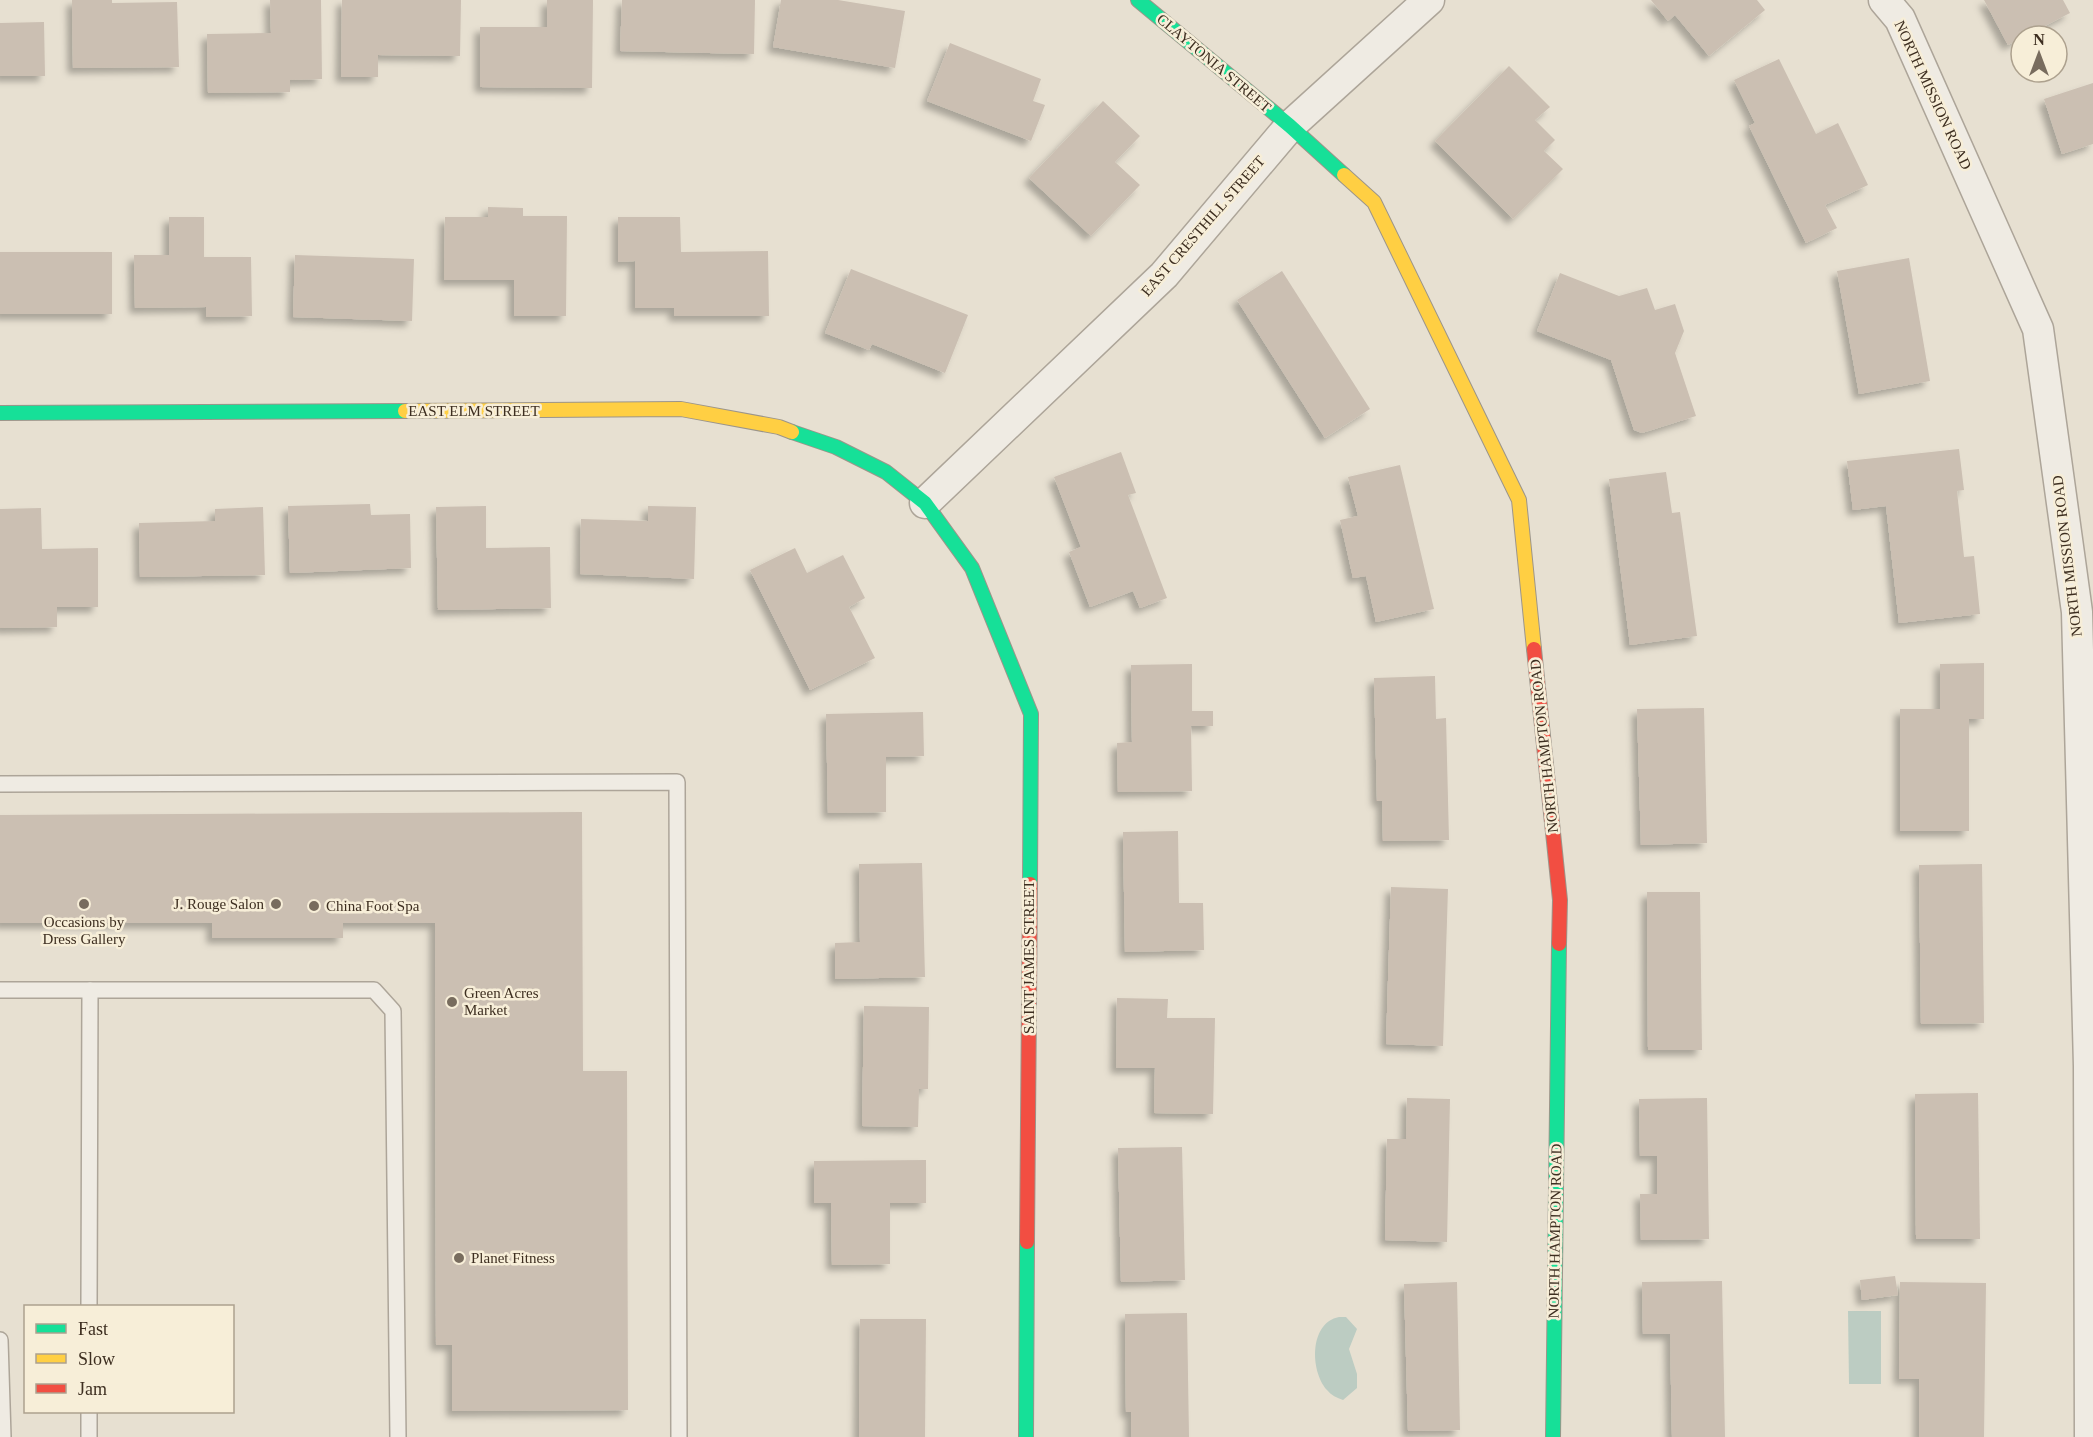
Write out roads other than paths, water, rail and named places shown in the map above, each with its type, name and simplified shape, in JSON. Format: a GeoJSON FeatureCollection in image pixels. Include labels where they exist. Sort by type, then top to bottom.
{"type":"FeatureCollection","features":[{"type":"Feature","properties":{"kind":"street","name":"CLAYTONIA STREET"},"geometry":{"type":"LineString","coordinates":[[1138,0],[1290,126]]}},
{"type":"Feature","properties":{"kind":"street","name":"EAST CRESTHILL STREET"},"geometry":{"type":"LineString","coordinates":[[925,503],[1164,275],[1290,126],[1428,0]]}},
{"type":"Feature","properties":{"kind":"street","name":"NORTH MISSION ROAD"},"geometry":{"type":"LineString","coordinates":[[1884,0],[1900,19],[2038,329],[2077,612],[2089,1066],[2090,1437]]}},
{"type":"Feature","properties":{"kind":"street","name":"NORTH HAMPTON ROAD"},"geometry":{"type":"LineString","coordinates":[[1290,126],[1374,202],[1519,500],[1560,900],[1553,1437]]}},
{"type":"Feature","properties":{"kind":"street","name":"EAST ELM STREET"},"geometry":{"type":"LineString","coordinates":[[0,413],[681,409],[779,427],[836,447],[886,472],[925,503]]}},
{"type":"Feature","properties":{"kind":"street","name":"SAINT JAMES STREET"},"geometry":{"type":"LineString","coordinates":[[925,503],[972,568],[1031,714],[1026,1437]]}},
{"type":"Feature","properties":{"kind":"lane"},"geometry":{"type":"LineString","coordinates":[[0,784],[677,782],[679,1437]]}},
{"type":"Feature","properties":{"kind":"lane"},"geometry":{"type":"LineString","coordinates":[[0,990],[374,990],[393,1011],[398,1437]]}},
{"type":"Feature","properties":{"kind":"lane"},"geometry":{"type":"LineString","coordinates":[[89,1305],[90,990]]}},
{"type":"Feature","properties":{"kind":"lane"},"geometry":{"type":"LineString","coordinates":[[0,1340],[3,1437]]}},
{"type":"Feature","properties":{"kind":"lane"},"geometry":{"type":"LineString","coordinates":[[89,1413],[89,1437]]}},
{"type":"Feature","properties":{"kind":"place","name":"Occasions by Dress Gallery"},"geometry":{"type":"Point","coordinates":[84,904]}},
{"type":"Feature","properties":{"kind":"place","name":"J. Rouge Salon"},"geometry":{"type":"Point","coordinates":[276,904]}},
{"type":"Feature","properties":{"kind":"place","name":"China Foot Spa"},"geometry":{"type":"Point","coordinates":[314,906]}},
{"type":"Feature","properties":{"kind":"place","name":"Green Acres Market"},"geometry":{"type":"Point","coordinates":[452,1002]}},
{"type":"Feature","properties":{"kind":"place","name":"Planet Fitness"},"geometry":{"type":"Point","coordinates":[459,1258]}}]}
